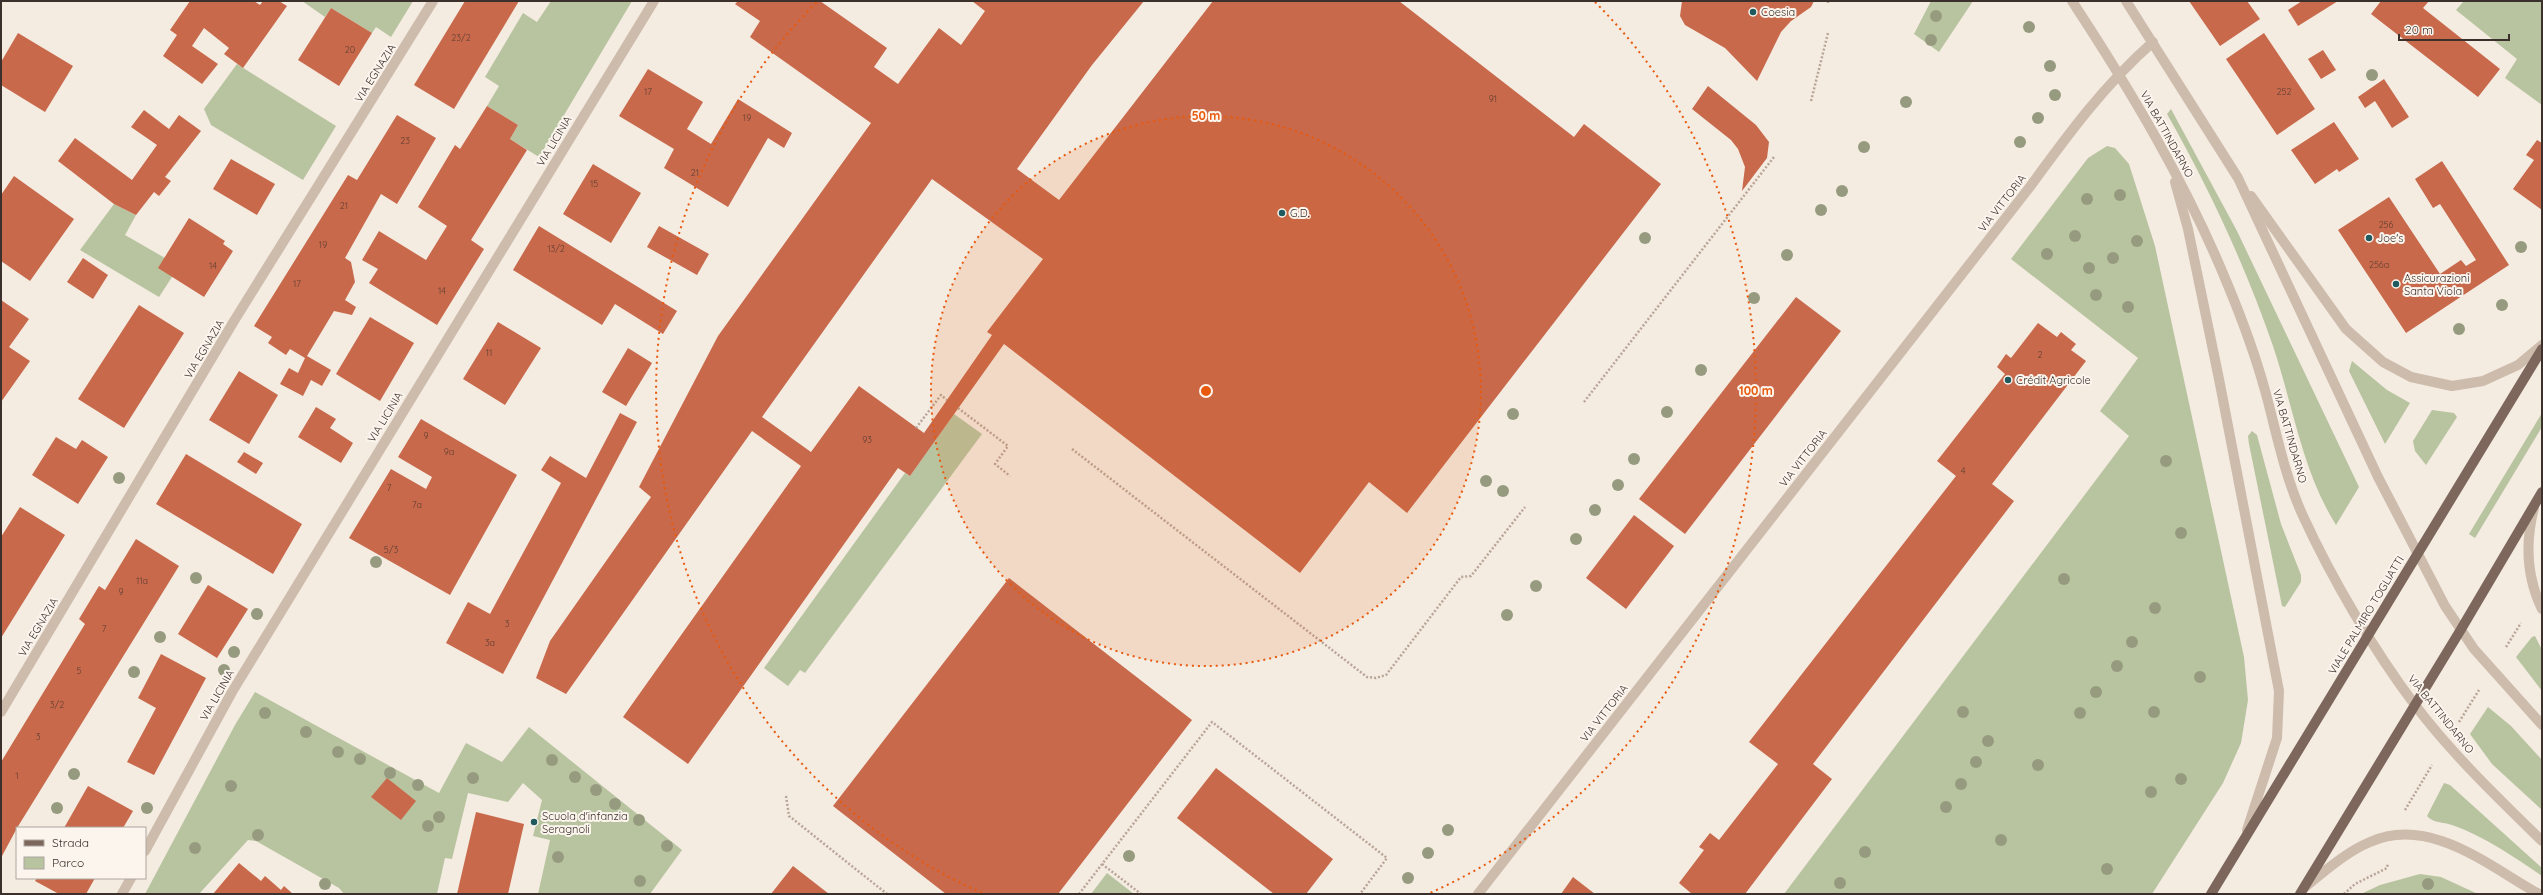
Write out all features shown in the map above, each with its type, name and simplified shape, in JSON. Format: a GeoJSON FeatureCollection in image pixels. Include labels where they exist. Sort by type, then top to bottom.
{"type":"FeatureCollection","features":[{"type":"Feature","properties":{"kind":"main road","name":"VIALE PALMIRO TOGLIATTI"},"geometry":{"type":"LineString","coordinates":[[2211,894],[2542,349]]}},
{"type":"Feature","properties":{"kind":"main road"},"geometry":{"type":"LineString","coordinates":[[2302,891],[2460,631],[2542,492]]}},
{"type":"Feature","properties":{"kind":"street","name":"VIA EGNAZIA"},"geometry":{"type":"LineString","coordinates":[[1,712],[234,321],[433,1]]}},
{"type":"Feature","properties":{"kind":"street","name":"VIA LICINIA"},"geometry":{"type":"LineString","coordinates":[[146,849],[232,692],[654,1]]}},
{"type":"Feature","properties":{"kind":"street","name":"VIA BATTINDARNO"},"geometry":{"type":"LineString","coordinates":[[2072,1],[2119,73],[2168,159],[2197,216],[2228,284],[2265,391],[2292,489],[2302,514],[2326,561],[2368,634],[2415,705],[2491,791],[2542,841]]}},
{"type":"Feature","properties":{"kind":"street"},"geometry":{"type":"LineString","coordinates":[[2126,1],[2238,178],[2346,329],[2383,362],[2412,378],[2452,386],[2483,381],[2518,365],[2542,345]]}},
{"type":"Feature","properties":{"kind":"street","name":"VIA VITTORIA"},"geometry":{"type":"LineString","coordinates":[[1478,894],[2029,188],[2084,114],[2119,73],[2153,42]]}},
{"type":"Feature","properties":{"kind":"street"},"geometry":{"type":"LineString","coordinates":[[2168,159],[2188,229],[2264,602],[2279,691],[2277,738],[2241,846]]}},
{"type":"Feature","properties":{"kind":"street"},"geometry":{"type":"LineString","coordinates":[[2238,178],[2417,555],[2460,631],[2492,670],[2542,725]]}},
{"type":"Feature","properties":{"kind":"street"},"geometry":{"type":"LineString","coordinates":[[2536,502],[2527,545],[2528,565],[2531,582],[2542,609]]}},
{"type":"Feature","properties":{"kind":"street"},"geometry":{"type":"LineString","coordinates":[[2302,891],[2332,865],[2371,842],[2383,838],[2408,836],[2454,845],[2539,894]]}},
{"type":"Feature","properties":{"kind":"street"},"geometry":{"type":"LineString","coordinates":[[122,894],[130,879]]}},
{"type":"Feature","properties":{"kind":"path"},"geometry":{"type":"LineString","coordinates":[[1811,100],[1828,41],[1828,33]]}},
{"type":"Feature","properties":{"kind":"path"},"geometry":{"type":"LineString","coordinates":[[1584,402],[1774,157]]}},
{"type":"Feature","properties":{"kind":"path"},"geometry":{"type":"LineString","coordinates":[[916,428],[941,396],[947,400]]}},
{"type":"Feature","properties":{"kind":"path"},"geometry":{"type":"LineString","coordinates":[[958,408],[1008,446],[995,464],[1010,476]]}},
{"type":"Feature","properties":{"kind":"path"},"geometry":{"type":"LineString","coordinates":[[1072,449],[1367,677],[1376,678],[1386,675],[1461,577],[1471,576],[1525,507]]}},
{"type":"Feature","properties":{"kind":"path"},"geometry":{"type":"LineString","coordinates":[[1079,894],[1212,722],[1387,858],[1360,894]]}},
{"type":"Feature","properties":{"kind":"path"},"geometry":{"type":"LineString","coordinates":[[786,796],[789,816],[887,894]]}},
{"type":"Feature","properties":{"kind":"path"},"geometry":{"type":"LineString","coordinates":[[1102,864],[1141,894]]}},
{"type":"Feature","properties":{"kind":"path"},"geometry":{"type":"LineString","coordinates":[[2344,894],[2355,884],[2386,868]]}},
{"type":"Feature","properties":{"kind":"green space"},"geometry":{"type":"Polygon","coordinates":[[[302,1],[413,1],[391,37],[376,27],[372,33],[331,8],[325,17],[302,1]]]}},
{"type":"Feature","properties":{"kind":"green space"},"geometry":{"type":"Polygon","coordinates":[[[551,1],[632,1],[539,157],[510,139],[518,125],[487,106],[499,86],[485,77],[523,13],[537,22],[551,1]]]}},
{"type":"Feature","properties":{"kind":"green space"},"geometry":{"type":"Polygon","coordinates":[[[1931,1],[1973,1],[1939,52],[1914,34],[1931,1]]]}},
{"type":"Feature","properties":{"kind":"green space"},"geometry":{"type":"Polygon","coordinates":[[[2464,1],[2542,1],[2542,105],[2505,78],[2517,59],[2456,10],[2464,1]]]}},
{"type":"Feature","properties":{"kind":"green space"},"geometry":{"type":"Polygon","coordinates":[[[237,64],[336,126],[303,180],[211,125],[204,109],[237,64]]]}},
{"type":"Feature","properties":{"kind":"green space"},"geometry":{"type":"Polygon","coordinates":[[[2171,109],[2237,231],[2359,487],[2336,525],[2324,504],[2306,460],[2280,368],[2251,286],[2212,199],[2167,114],[2171,109]]]}},
{"type":"Feature","properties":{"kind":"green space"},"geometry":{"type":"Polygon","coordinates":[[[2107,146],[2115,148],[2129,164],[2155,246],[2244,657],[2248,700],[2241,743],[2223,783],[2152,894],[1784,894],[2129,436],[2100,411],[2138,358],[2011,259],[2088,158],[2107,146]]]}},
{"type":"Feature","properties":{"kind":"green space"},"geometry":{"type":"Polygon","coordinates":[[[114,204],[136,215],[125,235],[165,258],[172,277],[159,297],[80,250],[114,204]]]}},
{"type":"Feature","properties":{"kind":"green space"},"geometry":{"type":"Polygon","coordinates":[[[2352,361],[2387,390],[2410,403],[2385,444],[2349,371],[2352,361]]]}},
{"type":"Feature","properties":{"kind":"green space"},"geometry":{"type":"Polygon","coordinates":[[[2432,410],[2454,413],[2457,417],[2426,465],[2415,451],[2413,441],[2432,410]]]}},
{"type":"Feature","properties":{"kind":"green space"},"geometry":{"type":"Polygon","coordinates":[[[2542,413],[2542,427],[2475,538],[2469,534],[2542,413]]]}},
{"type":"Feature","properties":{"kind":"green space"},"geometry":{"type":"Polygon","coordinates":[[[954,414],[982,434],[805,673],[800,670],[788,686],[764,668],[905,473],[910,476],[954,414]]]}},
{"type":"Feature","properties":{"kind":"green space"},"geometry":{"type":"Polygon","coordinates":[[[2252,431],[2257,435],[2281,524],[2301,575],[2301,582],[2285,607],[2282,606],[2249,444],[2248,436],[2252,431]]]}},
{"type":"Feature","properties":{"kind":"green space"},"geometry":{"type":"Polygon","coordinates":[[[2535,636],[2542,650],[2542,691],[2516,657],[2532,637],[2535,636]]]}},
{"type":"Feature","properties":{"kind":"green space"},"geometry":{"type":"Polygon","coordinates":[[[255,692],[439,793],[466,743],[502,762],[529,727],[682,850],[650,894],[538,894],[550,840],[533,836],[542,800],[523,783],[508,802],[468,793],[452,859],[445,858],[437,894],[344,894],[339,888],[256,841],[248,840],[199,894],[145,894],[235,725],[255,692]]]}},
{"type":"Feature","properties":{"kind":"green space"},"geometry":{"type":"Polygon","coordinates":[[[2488,707],[2511,726],[2542,760],[2542,810],[2492,764],[2470,734],[2488,707]]]}},
{"type":"Feature","properties":{"kind":"green space"},"geometry":{"type":"Polygon","coordinates":[[[2444,783],[2450,785],[2542,868],[2542,876],[2476,835],[2452,825],[2429,818],[2427,816],[2444,783]]]}},
{"type":"Feature","properties":{"kind":"green space"},"geometry":{"type":"Polygon","coordinates":[[[1107,873],[1134,894],[1091,894],[1107,873]]]}},
{"type":"Feature","properties":{"kind":"green space"},"geometry":{"type":"Polygon","coordinates":[[[2420,874],[2441,877],[2478,894],[2361,894],[2380,885],[2420,874]]]}},
{"type":"Feature","properties":{"kind":"building"},"geometry":{"type":"Polygon","coordinates":[[[190,1],[254,1],[260,5],[263,1],[279,1],[287,6],[243,68],[224,54],[229,48],[204,28],[192,46],[218,64],[202,84],[163,56],[177,35],[170,30],[190,1]]]}},
{"type":"Feature","properties":{"kind":"building"},"geometry":{"type":"Polygon","coordinates":[[[465,1],[519,1],[454,109],[414,85],[465,1]]]}},
{"type":"Feature","properties":{"kind":"building"},"geometry":{"type":"Polygon","coordinates":[[[738,1],[820,1],[887,48],[874,67],[898,84],[939,28],[961,45],[985,11],[972,1],[1144,1],[1092,65],[1017,169],[1059,200],[1213,1],[1399,1],[1574,137],[1584,124],[1661,184],[1407,513],[1369,482],[1300,573],[1004,344],[910,476],[898,468],[688,764],[623,717],[801,466],[752,431],[566,694],[536,678],[550,641],[651,497],[639,487],[718,336],[871,123],[750,37],[760,21],[735,4],[738,1]],[[932,179],[762,417],[811,452],[859,386],[924,433],[992,335],[987,332],[1043,259],[932,179]]]}},
{"type":"Feature","properties":{"kind":"building"},"geometry":{"type":"Polygon","coordinates":[[[1682,1],[1814,1],[1811,7],[1791,21],[1781,32],[1757,81],[1725,48],[1685,25],[1680,16],[1682,1]]]}},
{"type":"Feature","properties":{"kind":"building"},"geometry":{"type":"Polygon","coordinates":[[[2189,1],[2247,1],[2260,19],[2220,46],[2189,1]]]}},
{"type":"Feature","properties":{"kind":"building"},"geometry":{"type":"Polygon","coordinates":[[[2302,1],[2338,1],[2298,26],[2288,10],[2302,1]]]}},
{"type":"Feature","properties":{"kind":"building"},"geometry":{"type":"Polygon","coordinates":[[[2381,1],[2429,1],[2423,8],[2500,69],[2478,97],[2371,14],[2381,1]]]}},
{"type":"Feature","properties":{"kind":"building"},"geometry":{"type":"Polygon","coordinates":[[[331,8],[372,33],[339,86],[298,60],[331,8]]]}},
{"type":"Feature","properties":{"kind":"building"},"geometry":{"type":"Polygon","coordinates":[[[18,33],[73,66],[45,112],[1,85],[1,62],[18,33]]]}},
{"type":"Feature","properties":{"kind":"building"},"geometry":{"type":"Polygon","coordinates":[[[2264,33],[2315,109],[2277,135],[2226,59],[2264,33]]]}},
{"type":"Feature","properties":{"kind":"building"},"geometry":{"type":"Polygon","coordinates":[[[2323,50],[2336,70],[2321,79],[2308,59],[2323,50]]]}},
{"type":"Feature","properties":{"kind":"building"},"geometry":{"type":"Polygon","coordinates":[[[648,69],[703,102],[687,129],[711,144],[738,99],[792,133],[784,148],[768,138],[728,207],[664,168],[674,149],[619,116],[648,69]]]}},
{"type":"Feature","properties":{"kind":"building"},"geometry":{"type":"Polygon","coordinates":[[[2384,79],[2409,117],[2392,128],[2375,101],[2365,108],[2358,97],[2384,79]]]}},
{"type":"Feature","properties":{"kind":"building"},"geometry":{"type":"Polygon","coordinates":[[[1708,86],[1756,125],[1769,142],[1767,158],[1742,191],[1745,167],[1738,149],[1731,140],[1692,109],[1708,86]]]}},
{"type":"Feature","properties":{"kind":"building"},"geometry":{"type":"Polygon","coordinates":[[[487,106],[518,125],[510,139],[527,150],[471,240],[484,249],[437,325],[369,283],[378,269],[362,260],[379,231],[426,260],[447,226],[418,207],[455,145],[460,149],[487,106]]]}},
{"type":"Feature","properties":{"kind":"building"},"geometry":{"type":"Polygon","coordinates":[[[144,110],[169,129],[179,115],[201,131],[165,177],[171,181],[159,196],[154,192],[136,215],[114,204],[58,161],[75,138],[132,180],[157,145],[131,127],[144,110]]]}},
{"type":"Feature","properties":{"kind":"building"},"geometry":{"type":"Polygon","coordinates":[[[397,115],[436,138],[397,204],[381,194],[345,258],[351,262],[355,282],[345,300],[356,307],[352,315],[334,311],[307,356],[331,370],[322,386],[311,380],[303,396],[280,384],[289,368],[298,373],[305,358],[290,349],[286,355],[268,343],[272,337],[254,326],[348,175],[357,180],[397,115]]]}},
{"type":"Feature","properties":{"kind":"building"},"geometry":{"type":"Polygon","coordinates":[[[2334,122],[2359,159],[2339,172],[2337,169],[2315,184],[2291,150],[2334,122]]]}},
{"type":"Feature","properties":{"kind":"building"},"geometry":{"type":"Polygon","coordinates":[[[2537,140],[2542,143],[2542,210],[2513,189],[2534,160],[2526,155],[2537,140]]]}},
{"type":"Feature","properties":{"kind":"building"},"geometry":{"type":"Polygon","coordinates":[[[231,159],[275,184],[257,215],[213,189],[231,159]]]}},
{"type":"Feature","properties":{"kind":"building"},"geometry":{"type":"Polygon","coordinates":[[[2442,161],[2509,265],[2406,333],[2338,230],[2389,197],[2440,274],[2461,260],[2466,266],[2476,260],[2440,204],[2433,208],[2415,179],[2442,161]]]}},
{"type":"Feature","properties":{"kind":"building"},"geometry":{"type":"Polygon","coordinates":[[[593,164],[641,193],[611,243],[563,214],[593,164]]]}},
{"type":"Feature","properties":{"kind":"building"},"geometry":{"type":"Polygon","coordinates":[[[14,176],[74,219],[30,281],[1,261],[1,195],[14,176]]]}},
{"type":"Feature","properties":{"kind":"building"},"geometry":{"type":"Polygon","coordinates":[[[189,218],[225,241],[223,244],[233,251],[204,297],[158,268],[189,218]]]}},
{"type":"Feature","properties":{"kind":"building"},"geometry":{"type":"Polygon","coordinates":[[[539,226],[677,311],[663,334],[615,304],[602,325],[513,270],[539,226]]]}},
{"type":"Feature","properties":{"kind":"building"},"geometry":{"type":"Polygon","coordinates":[[[659,226],[709,254],[697,275],[647,247],[659,226]]]}},
{"type":"Feature","properties":{"kind":"building"},"geometry":{"type":"Polygon","coordinates":[[[83,258],[108,275],[93,299],[67,282],[83,258]]]}},
{"type":"Feature","properties":{"kind":"building"},"geometry":{"type":"Polygon","coordinates":[[[1796,297],[1841,331],[1685,534],[1639,499],[1796,297]]]}},
{"type":"Feature","properties":{"kind":"building"},"geometry":{"type":"Polygon","coordinates":[[[1,300],[29,319],[9,347],[30,361],[1,402],[1,300]]]}},
{"type":"Feature","properties":{"kind":"building"},"geometry":{"type":"Polygon","coordinates":[[[139,305],[184,333],[124,428],[78,399],[139,305]]]}},
{"type":"Feature","properties":{"kind":"building"},"geometry":{"type":"Polygon","coordinates":[[[370,317],[414,343],[380,401],[336,374],[370,317]]]}},
{"type":"Feature","properties":{"kind":"building"},"geometry":{"type":"Polygon","coordinates":[[[498,322],[541,348],[505,405],[463,379],[498,322]]]}},
{"type":"Feature","properties":{"kind":"building"},"geometry":{"type":"Polygon","coordinates":[[[2038,323],[2057,337],[2061,332],[2076,344],[2071,350],[2086,361],[1992,484],[2014,501],[1813,764],[1832,779],[1745,894],[1692,894],[1679,883],[1704,850],[1699,847],[1710,833],[1719,840],[1778,764],[1749,742],[1956,476],[1937,461],[2005,374],[1997,367],[2006,354],[2011,358],[2038,323]]]}},
{"type":"Feature","properties":{"kind":"building"},"geometry":{"type":"Polygon","coordinates":[[[628,348],[652,363],[626,406],[602,392],[628,348]]]}},
{"type":"Feature","properties":{"kind":"building"},"geometry":{"type":"Polygon","coordinates":[[[239,371],[278,395],[249,444],[209,420],[239,371]]]}},
{"type":"Feature","properties":{"kind":"building"},"geometry":{"type":"Polygon","coordinates":[[[316,407],[336,419],[330,428],[353,443],[341,463],[298,437],[316,407]]]}},
{"type":"Feature","properties":{"kind":"building"},"geometry":{"type":"Polygon","coordinates":[[[620,413],[637,422],[503,674],[446,643],[468,602],[490,614],[561,483],[541,470],[550,456],[586,478],[620,413]]]}},
{"type":"Feature","properties":{"kind":"building"},"geometry":{"type":"Polygon","coordinates":[[[421,419],[517,475],[450,595],[349,538],[391,469],[426,489],[432,477],[398,457],[421,419]]]}},
{"type":"Feature","properties":{"kind":"building"},"geometry":{"type":"Polygon","coordinates":[[[56,437],[76,449],[82,440],[108,457],[78,504],[32,475],[56,437]]]}},
{"type":"Feature","properties":{"kind":"building"},"geometry":{"type":"Polygon","coordinates":[[[244,452],[263,463],[256,474],[237,462],[244,452]]]}},
{"type":"Feature","properties":{"kind":"building"},"geometry":{"type":"Polygon","coordinates":[[[186,454],[302,524],[273,574],[156,504],[186,454]]]}},
{"type":"Feature","properties":{"kind":"building"},"geometry":{"type":"Polygon","coordinates":[[[20,507],[65,535],[1,638],[1,537],[20,507]]]}},
{"type":"Feature","properties":{"kind":"building"},"geometry":{"type":"Polygon","coordinates":[[[1634,515],[1674,546],[1626,609],[1586,578],[1634,515]]]}},
{"type":"Feature","properties":{"kind":"building"},"geometry":{"type":"Polygon","coordinates":[[[136,539],[179,566],[18,827],[16,827],[16,830],[2,856],[1,762],[85,624],[79,619],[99,586],[105,590],[136,539]]]}},
{"type":"Feature","properties":{"kind":"building"},"geometry":{"type":"Polygon","coordinates":[[[1009,578],[1192,720],[1058,894],[946,894],[833,806],[1009,578]]]}},
{"type":"Feature","properties":{"kind":"building"},"geometry":{"type":"Polygon","coordinates":[[[208,585],[248,609],[217,658],[178,634],[208,585]]]}},
{"type":"Feature","properties":{"kind":"building"},"geometry":{"type":"Polygon","coordinates":[[[161,654],[206,678],[154,775],[127,762],[156,708],[138,698],[161,654]]]}},
{"type":"Feature","properties":{"kind":"building"},"geometry":{"type":"Polygon","coordinates":[[[1216,768],[1333,859],[1306,894],[1274,894],[1177,818],[1216,768]]]}},
{"type":"Feature","properties":{"kind":"building"},"geometry":{"type":"Polygon","coordinates":[[[387,778],[416,801],[401,820],[371,797],[387,778]]]}},
{"type":"Feature","properties":{"kind":"building"},"geometry":{"type":"Polygon","coordinates":[[[88,786],[133,811],[124,827],[65,827],[88,786]]]}},
{"type":"Feature","properties":{"kind":"building"},"geometry":{"type":"Polygon","coordinates":[[[476,812],[524,824],[508,894],[457,894],[476,812]]]}},
{"type":"Feature","properties":{"kind":"building"},"geometry":{"type":"Polygon","coordinates":[[[239,863],[261,881],[265,876],[281,890],[284,886],[293,894],[213,894],[239,863]]]}},
{"type":"Feature","properties":{"kind":"building"},"geometry":{"type":"Polygon","coordinates":[[[793,866],[829,894],[771,894],[793,866]]]}},
{"type":"Feature","properties":{"kind":"building"},"geometry":{"type":"Polygon","coordinates":[[[1573,877],[1595,894],[1561,894],[1573,877]]]}},
{"type":"Feature","properties":{"kind":"building"},"geometry":{"type":"Polygon","coordinates":[[[36,879],[94,879],[86,894],[59,894],[35,881],[36,879]]]}},
{"type":"Feature","properties":{"kind":"place","name":"Coesia"},"geometry":{"type":"Point","coordinates":[1753,12]}},
{"type":"Feature","properties":{"kind":"place","name":"G.D."},"geometry":{"type":"Point","coordinates":[1282,213]}},
{"type":"Feature","properties":{"kind":"place","name":"Joe's"},"geometry":{"type":"Point","coordinates":[2369,238]}},
{"type":"Feature","properties":{"kind":"place","name":"Assicurazioni Santa Viola"},"geometry":{"type":"Point","coordinates":[2396,284]}},
{"type":"Feature","properties":{"kind":"place","name":"Crédit Agricole"},"geometry":{"type":"Point","coordinates":[2008,380]}},
{"type":"Feature","properties":{"kind":"place","name":"Scuola d'infanzia Seragnoli"},"geometry":{"type":"Point","coordinates":[534,822]}}]}
